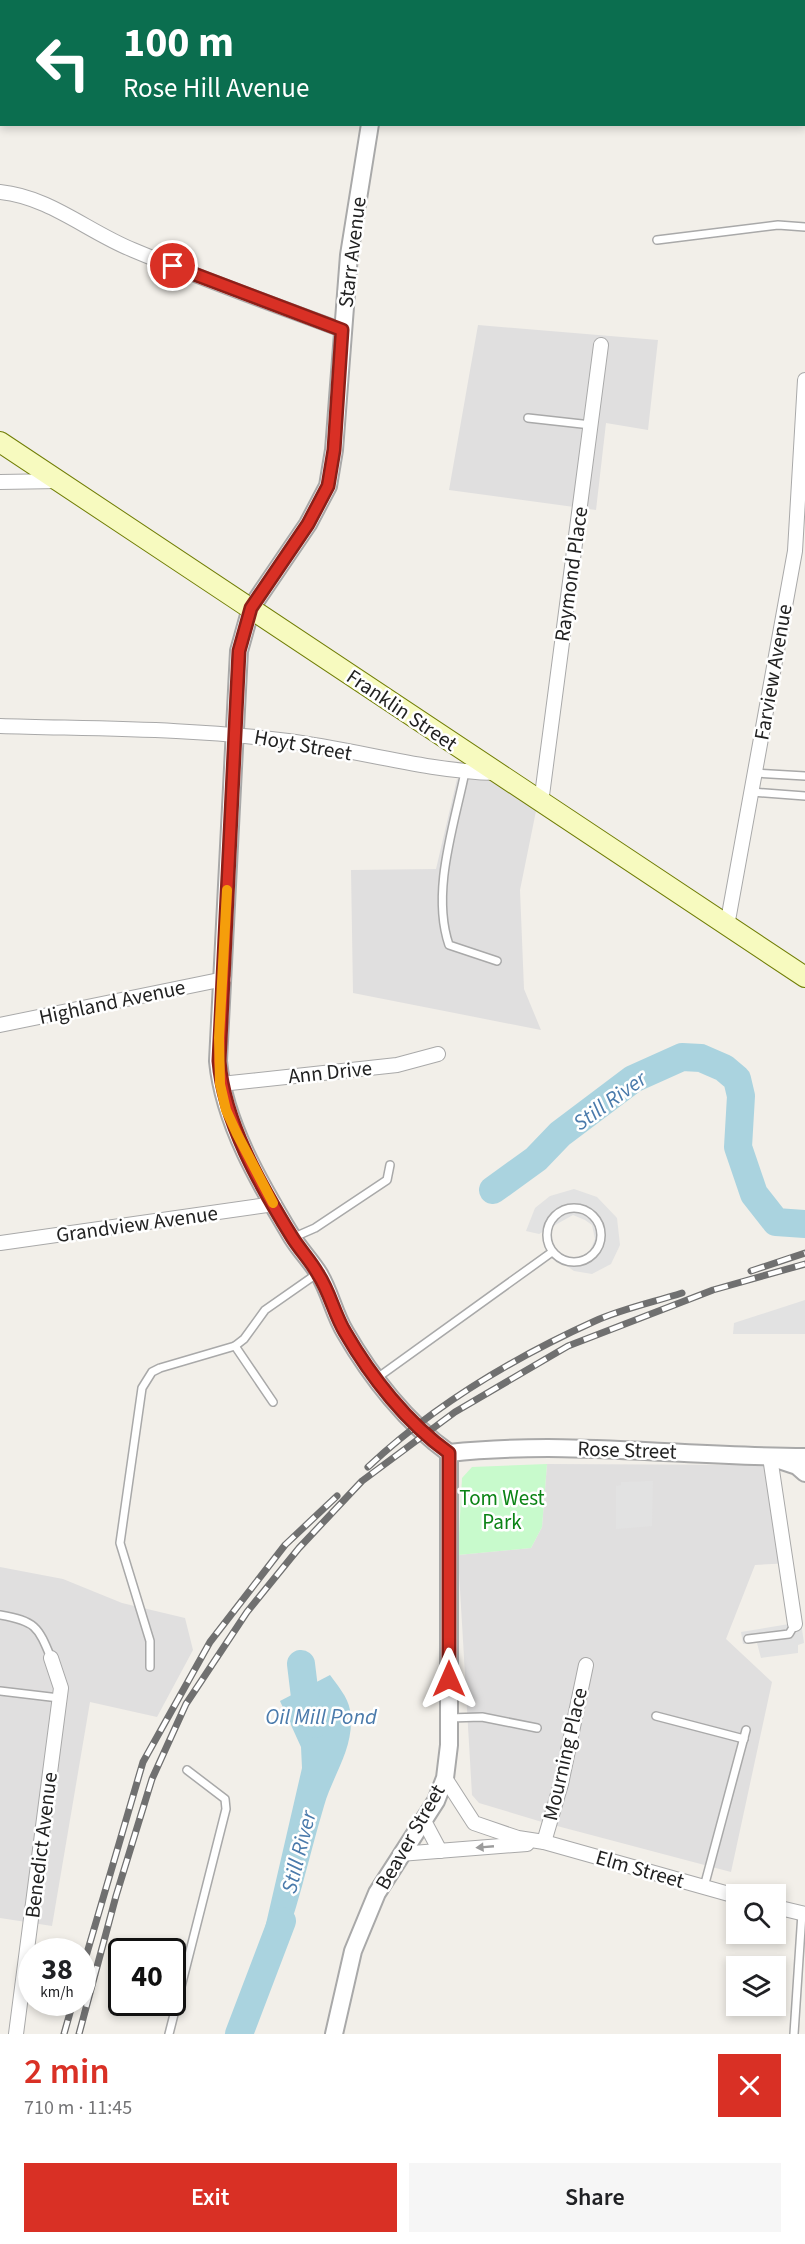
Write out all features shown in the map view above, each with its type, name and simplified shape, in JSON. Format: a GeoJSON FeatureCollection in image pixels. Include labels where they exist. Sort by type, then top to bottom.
{"type":"FeatureCollection","features":[{"type":"Feature","properties":{"kind":"main road","name":"Franklin Street"},"geometry":{"type":"LineString","coordinates":[[0,442],[805,977]]}},
{"type":"Feature","properties":{"kind":"street","name":"Starr Avenue"},"geometry":{"type":"LineString","coordinates":[[370,126],[349,255],[334,450],[328,486],[308,524],[251,608],[239,651],[224,979],[219,1038],[220,1084],[226,1110],[237,1134],[292,1238],[318,1274],[345,1332],[377,1378],[408,1415],[432,1441],[449,1453]]}},
{"type":"Feature","properties":{"kind":"street"},"geometry":{"type":"LineString","coordinates":[[0,192],[20,194],[50,206],[131,250],[342,330]]}},
{"type":"Feature","properties":{"kind":"street","name":"Raymond Place"},"geometry":{"type":"LineString","coordinates":[[541,803],[601,345]]}},
{"type":"Feature","properties":{"kind":"street","name":"Farview Avenue"},"geometry":{"type":"LineString","coordinates":[[728,926],[755,773],[800,551],[805,380]]}},
{"type":"Feature","properties":{"kind":"street"},"geometry":{"type":"LineString","coordinates":[[0,482],[58,481]]}},
{"type":"Feature","properties":{"kind":"street","name":"Hoyt Street"},"geometry":{"type":"LineString","coordinates":[[0,726],[234,734],[291,741],[465,772],[496,773]]}},
{"type":"Feature","properties":{"kind":"street","name":"Highland Avenue"},"geometry":{"type":"LineString","coordinates":[[0,1025],[224,979]]}},
{"type":"Feature","properties":{"kind":"street","name":"Ann Drive"},"geometry":{"type":"LineString","coordinates":[[220,1084],[397,1065],[438,1054]]}},
{"type":"Feature","properties":{"kind":"street","name":"Grandview Avenue"},"geometry":{"type":"LineString","coordinates":[[0,1243],[274,1204]]}},
{"type":"Feature","properties":{"kind":"street","name":"Rose Street"},"geometry":{"type":"LineString","coordinates":[[449,1453],[516,1448],[596,1448],[770,1457],[805,1456]]}},
{"type":"Feature","properties":{"kind":"street","name":"Beaver Street"},"geometry":{"type":"LineString","coordinates":[[334,2034],[353,1952],[377,1893],[436,1801],[445,1778],[449,1718],[449,1453]]}},
{"type":"Feature","properties":{"kind":"street"},"geometry":{"type":"LineString","coordinates":[[795,1624],[770,1457],[797,1466],[805,1473]]}},
{"type":"Feature","properties":{"kind":"street","name":"Benedict Avenue"},"geometry":{"type":"LineString","coordinates":[[16,2034],[59,1698],[59,1676],[51,1658]]}},
{"type":"Feature","properties":{"kind":"street","name":"Mourning Place"},"geometry":{"type":"LineString","coordinates":[[544,1842],[561,1784],[586,1665]]}},
{"type":"Feature","properties":{"kind":"street","name":"Elm Street"},"geometry":{"type":"LineString","coordinates":[[445,1778],[474,1823],[518,1838],[544,1842],[726,1893]]}},
{"type":"Feature","properties":{"kind":"street"},"geometry":{"type":"LineString","coordinates":[[423,1819],[440,1851]]}},
{"type":"Feature","properties":{"kind":"street","name":"Elm Street"},"geometry":{"type":"LineString","coordinates":[[400,1854],[544,1842]]}},
{"type":"Feature","properties":{"kind":"street"},"geometry":{"type":"LineString","coordinates":[[786,1909],[803,1914]]}},
{"type":"Feature","properties":{"kind":"lane"},"geometry":{"type":"LineString","coordinates":[[657,240],[778,225],[805,227]]}},
{"type":"Feature","properties":{"kind":"lane"},"geometry":{"type":"LineString","coordinates":[[528,418],[591,425]]}},
{"type":"Feature","properties":{"kind":"lane"},"geometry":{"type":"LineString","coordinates":[[465,772],[440,897],[442,926],[449,945],[497,961]]}},
{"type":"Feature","properties":{"kind":"lane"},"geometry":{"type":"LineString","coordinates":[[755,773],[805,776]]}},
{"type":"Feature","properties":{"kind":"lane"},"geometry":{"type":"LineString","coordinates":[[752,792],[805,796]]}},
{"type":"Feature","properties":{"kind":"lane"},"geometry":{"type":"LineString","coordinates":[[292,1238],[315,1228],[387,1180],[390,1165]]}},
{"type":"Feature","properties":{"kind":"lane"},"geometry":{"type":"LineString","coordinates":[[580,1208],[595,1217],[602,1234],[601,1243],[591,1257],[574,1262],[565,1261],[552,1252],[547,1233],[555,1216],[562,1211],[580,1208]]}},
{"type":"Feature","properties":{"kind":"lane"},"geometry":{"type":"LineString","coordinates":[[377,1378],[552,1252]]}},
{"type":"Feature","properties":{"kind":"lane"},"geometry":{"type":"LineString","coordinates":[[150,1667],[150,1641],[147,1627],[134,1593],[120,1543],[142,1388],[152,1372],[160,1368],[235,1346],[244,1339],[265,1310],[318,1274]]}},
{"type":"Feature","properties":{"kind":"lane"},"geometry":{"type":"LineString","coordinates":[[235,1346],[273,1402]]}},
{"type":"Feature","properties":{"kind":"lane"},"geometry":{"type":"LineString","coordinates":[[0,1615],[32,1622],[40,1631],[51,1658]]}},
{"type":"Feature","properties":{"kind":"lane"},"geometry":{"type":"LineString","coordinates":[[748,1639],[789,1634],[795,1624]]}},
{"type":"Feature","properties":{"kind":"lane"},"geometry":{"type":"LineString","coordinates":[[0,1691],[59,1698]]}},
{"type":"Feature","properties":{"kind":"lane"},"geometry":{"type":"LineString","coordinates":[[656,1716],[744,1739]]}},
{"type":"Feature","properties":{"kind":"lane"},"geometry":{"type":"LineString","coordinates":[[449,1718],[482,1717],[537,1728]]}},
{"type":"Feature","properties":{"kind":"lane"},"geometry":{"type":"LineString","coordinates":[[704,1887],[747,1730]]}},
{"type":"Feature","properties":{"kind":"lane"},"geometry":{"type":"LineString","coordinates":[[169,2034],[226,1809],[225,1799],[188,1770]]}},
{"type":"Feature","properties":{"kind":"lane"},"geometry":{"type":"LineString","coordinates":[[794,2034],[803,1914]]}},
{"type":"Feature","properties":{"kind":"shaded area"},"geometry":{"type":"Polygon","coordinates":[[[478,325],[658,340],[648,430],[606,423],[596,510],[449,490],[478,325]]]}},
{"type":"Feature","properties":{"kind":"shaded area"},"geometry":{"type":"Polygon","coordinates":[[[457,779],[489,779],[536,811],[520,890],[524,989],[541,1030],[353,993],[351,870],[436,869],[457,779]]]}},
{"type":"Feature","properties":{"kind":"shaded area"},"geometry":{"type":"Polygon","coordinates":[[[574,1189],[597,1197],[617,1218],[620,1245],[611,1264],[592,1274],[574,1271],[563,1263],[589,1253],[595,1239],[592,1225],[585,1220],[573,1215],[539,1234],[526,1231],[535,1208],[550,1196],[574,1189]]]}},
{"type":"Feature","properties":{"kind":"shaded area"},"geometry":{"type":"Polygon","coordinates":[[[805,1300],[805,1334],[733,1334],[734,1323],[805,1300]]]}},
{"type":"Feature","properties":{"kind":"shaded area"},"geometry":{"type":"Polygon","coordinates":[[[547,1464],[777,1465],[792,1563],[755,1565],[726,1639],[772,1682],[731,1872],[542,1822],[479,1803],[472,1795],[458,1555],[531,1548],[542,1527],[547,1464]]]}},
{"type":"Feature","properties":{"kind":"shaded area"},"geometry":{"type":"Polygon","coordinates":[[[653,1481],[652,1526],[616,1529],[616,1486],[621,1485],[621,1482],[653,1481]]]}},
{"type":"Feature","properties":{"kind":"shaded area"},"geometry":{"type":"Polygon","coordinates":[[[0,1567],[63,1579],[122,1603],[185,1618],[193,1650],[157,1717],[90,1702],[52,1926],[0,1918],[0,1567]]]}},
{"type":"Feature","properties":{"kind":"shaded area"},"geometry":{"type":"Polygon","coordinates":[[[801,1622],[804,1643],[798,1645],[798,1653],[761,1658],[757,1643],[743,1644],[741,1632],[801,1622]]]}},
{"type":"Feature","properties":{"kind":"green space","name":"Tom West Park"},"geometry":{"type":"Polygon","coordinates":[[[547,1464],[542,1527],[531,1548],[458,1555],[462,1478],[472,1467],[547,1464]]]}},
{"type":"Feature","properties":{"kind":"water","name":"Oil Mill Pond"},"geometry":{"type":"Polygon","coordinates":[[[330,1675],[349,1705],[350,1736],[324,1806],[296,1907],[275,1967],[262,1941],[302,1768],[301,1747],[280,1701],[330,1675]]]}},
{"type":"Feature","properties":{"kind":"waterway","name":"Still River"},"geometry":{"type":"LineString","coordinates":[[493,1190],[536,1159],[560,1134],[633,1079],[682,1057],[701,1058],[724,1068],[737,1079],[741,1096],[738,1147],[754,1194],[776,1222],[805,1224]]}},
{"type":"Feature","properties":{"kind":"waterway","name":"Still River"},"geometry":{"type":"LineString","coordinates":[[301,1664],[305,1697],[315,1724]]}},
{"type":"Feature","properties":{"kind":"waterway","name":"Still River"},"geometry":{"type":"LineString","coordinates":[[239,2034],[282,1921]]}},
{"type":"Feature","properties":{"kind":"railway"},"geometry":{"type":"LineString","coordinates":[[751,1271],[805,1253]]}},
{"type":"Feature","properties":{"kind":"railway"},"geometry":{"type":"LineString","coordinates":[[79,2034],[116,1896],[152,1779],[186,1704],[247,1612],[299,1548],[362,1481],[455,1412],[568,1346],[713,1290],[805,1264]]}},
{"type":"Feature","properties":{"kind":"railway"},"geometry":{"type":"LineString","coordinates":[[368,1467],[419,1424],[504,1367],[564,1335],[605,1317],[682,1293]]}},
{"type":"Feature","properties":{"kind":"railway"},"geometry":{"type":"LineString","coordinates":[[91,1938],[143,1762],[210,1642],[285,1545],[337,1496]]}},
{"type":"Feature","properties":{"kind":"railway"},"geometry":{"type":"LineString","coordinates":[[64,2034],[69,2016]]}},
{"type":"Feature","properties":{"kind":"slow traffic"},"geometry":{"type":"LineString","coordinates":[[227,890],[224,979],[219,1038],[220,1084],[226,1110],[273,1203]]}},
{"type":"Feature","properties":{"kind":"route"},"geometry":{"type":"LineString","coordinates":[[173,266],[342,330],[334,450],[328,486],[308,524],[251,608],[239,651],[224,979],[219,1038],[220,1084],[226,1110],[237,1134],[292,1238],[320,1276],[345,1332],[393,1400],[432,1441],[449,1453],[449,1679]]}}]}
